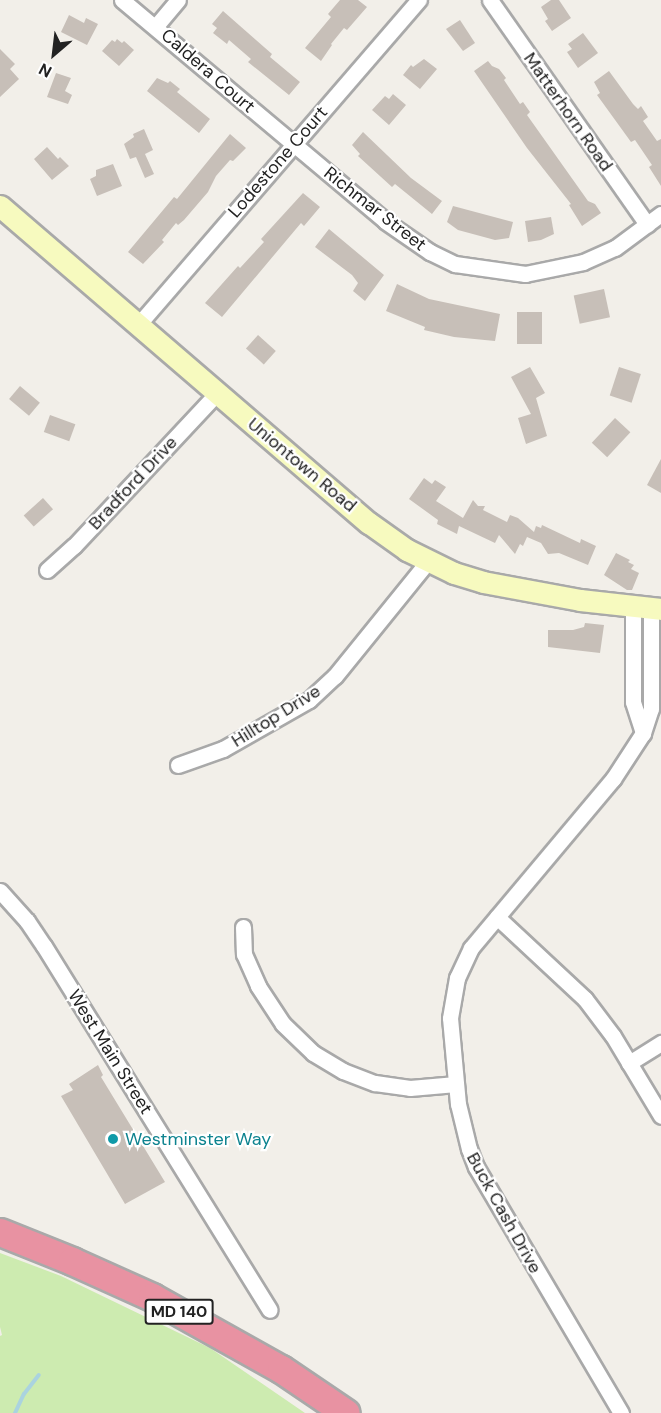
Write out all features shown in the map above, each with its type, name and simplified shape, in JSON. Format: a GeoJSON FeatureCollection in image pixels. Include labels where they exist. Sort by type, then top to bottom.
{"type":"FeatureCollection","features":[{"type":"Feature","properties":{"kind":"highway","name":"MD 140"},"geometry":{"type":"LineString","coordinates":[[0,1232],[152,1297],[272,1364],[346,1413]]}},
{"type":"Feature","properties":{"kind":"main road","name":"Uniontown Road"},"geometry":{"type":"LineString","coordinates":[[0,206],[369,522],[428,561],[454,573],[510,588],[648,608]]}},
{"type":"Feature","properties":{"kind":"street","name":"Caldera Court"},"geometry":{"type":"LineString","coordinates":[[122,0],[156,26],[293,144]]}},
{"type":"Feature","properties":{"kind":"street"},"geometry":{"type":"LineString","coordinates":[[156,26],[178,0]]}},
{"type":"Feature","properties":{"kind":"street","name":"Lodestone Court"},"geometry":{"type":"LineString","coordinates":[[138,325],[419,0]]}},
{"type":"Feature","properties":{"kind":"street","name":"Matterhorn Road"},"geometry":{"type":"LineString","coordinates":[[490,0],[647,224]]}},
{"type":"Feature","properties":{"kind":"street","name":"Richmar Street"},"geometry":{"type":"LineString","coordinates":[[293,144],[405,236],[429,252],[455,264],[525,274],[583,262],[615,248],[661,214]]}},
{"type":"Feature","properties":{"kind":"street","name":"Bradford Drive"},"geometry":{"type":"LineString","coordinates":[[47,570],[74,546],[217,393]]}},
{"type":"Feature","properties":{"kind":"street","name":"Hilltop Drive"},"geometry":{"type":"LineString","coordinates":[[178,765],[223,749],[316,694],[335,676],[428,561]]}},
{"type":"Feature","properties":{"kind":"street","name":"Buck Cash Drive"},"geometry":{"type":"LineString","coordinates":[[621,1413],[485,1186],[466,1139],[450,1040],[452,998],[456,978],[471,948],[613,779],[643,733],[633,702],[648,608]]}},
{"type":"Feature","properties":{"kind":"street","name":"West Main Street"},"geometry":{"type":"LineString","coordinates":[[0,891],[27,921],[44,946],[270,1310]]}},
{"type":"Feature","properties":{"kind":"street"},"geometry":{"type":"LineString","coordinates":[[497,916],[580,993],[601,1018],[661,1116]]}},
{"type":"Feature","properties":{"kind":"street"},"geometry":{"type":"LineString","coordinates":[[243,927],[244,954],[258,986],[283,1024],[313,1053],[343,1071],[375,1083],[410,1088],[456,1084]]}},
{"type":"Feature","properties":{"kind":"street"},"geometry":{"type":"LineString","coordinates":[[629,1063],[661,1043]]}},
{"type":"Feature","properties":{"kind":"green space"},"geometry":{"type":"Polygon","coordinates":[[[0,1253],[61,1276],[210,1348],[305,1413],[0,1413],[0,1336],[2,1335],[0,1327],[0,1253]]]}},
{"type":"Feature","properties":{"kind":"building"},"geometry":{"type":"Polygon","coordinates":[[[340,0],[358,0],[367,7],[347,30],[344,28],[321,61],[305,48],[331,17],[328,14],[340,0]]]}},
{"type":"Feature","properties":{"kind":"building"},"geometry":{"type":"Polygon","coordinates":[[[551,0],[559,0],[571,18],[552,31],[545,21],[548,19],[541,7],[551,0]]]}},
{"type":"Feature","properties":{"kind":"building"},"geometry":{"type":"Polygon","coordinates":[[[223,11],[272,54],[270,57],[300,82],[289,95],[248,62],[251,59],[229,40],[227,44],[213,33],[217,28],[212,24],[223,11]]]}},
{"type":"Feature","properties":{"kind":"building"},"geometry":{"type":"Polygon","coordinates":[[[69,15],[84,23],[86,18],[98,24],[87,45],[61,32],[69,15]]]}},
{"type":"Feature","properties":{"kind":"building"},"geometry":{"type":"Polygon","coordinates":[[[460,20],[475,43],[463,51],[446,29],[460,20]]]}},
{"type":"Feature","properties":{"kind":"building"},"geometry":{"type":"Polygon","coordinates":[[[583,33],[598,53],[578,68],[567,52],[572,49],[568,44],[583,33]]]}},
{"type":"Feature","properties":{"kind":"building"},"geometry":{"type":"Polygon","coordinates":[[[117,39],[122,43],[124,41],[134,50],[119,66],[102,51],[112,40],[115,42],[117,39]]]}},
{"type":"Feature","properties":{"kind":"building"},"geometry":{"type":"Polygon","coordinates":[[[0,49],[15,64],[10,69],[19,79],[0,97],[0,49]]]}},
{"type":"Feature","properties":{"kind":"building"},"geometry":{"type":"Polygon","coordinates":[[[424,59],[437,69],[420,89],[403,75],[411,65],[413,67],[424,59]]]}},
{"type":"Feature","properties":{"kind":"building"},"geometry":{"type":"Polygon","coordinates":[[[488,61],[506,78],[504,80],[520,104],[523,102],[530,112],[527,115],[588,201],[595,204],[601,213],[582,226],[569,205],[571,204],[527,148],[474,71],[488,61]]]}},
{"type":"Feature","properties":{"kind":"building"},"geometry":{"type":"Polygon","coordinates":[[[609,71],[633,104],[638,109],[641,106],[648,117],[643,121],[657,141],[661,139],[661,186],[649,167],[652,165],[635,140],[631,142],[597,95],[600,93],[594,82],[609,71]]]}},
{"type":"Feature","properties":{"kind":"building"},"geometry":{"type":"Polygon","coordinates":[[[56,73],[71,78],[65,91],[72,95],[68,104],[47,97],[56,73]]]}},
{"type":"Feature","properties":{"kind":"building"},"geometry":{"type":"Polygon","coordinates":[[[157,78],[168,83],[170,81],[180,89],[177,92],[210,119],[199,133],[147,91],[157,78]]]}},
{"type":"Feature","properties":{"kind":"building"},"geometry":{"type":"Polygon","coordinates":[[[393,94],[406,105],[389,125],[372,110],[385,96],[389,99],[393,94]]]}},
{"type":"Feature","properties":{"kind":"building"},"geometry":{"type":"Polygon","coordinates":[[[144,129],[153,150],[145,154],[154,174],[145,178],[136,157],[130,159],[124,144],[134,137],[133,134],[144,129]]]}},
{"type":"Feature","properties":{"kind":"building"},"geometry":{"type":"Polygon","coordinates":[[[363,132],[411,178],[442,201],[432,214],[395,184],[392,187],[358,156],[360,154],[352,145],[363,132]]]}},
{"type":"Feature","properties":{"kind":"building"},"geometry":{"type":"Polygon","coordinates":[[[230,134],[246,148],[233,161],[230,160],[216,176],[208,192],[184,220],[178,225],[176,223],[162,240],[164,242],[143,264],[128,252],[174,197],[177,199],[230,134]]]}},
{"type":"Feature","properties":{"kind":"building"},"geometry":{"type":"Polygon","coordinates":[[[47,147],[58,159],[60,157],[69,166],[52,180],[34,159],[47,147]]]}},
{"type":"Feature","properties":{"kind":"building"},"geometry":{"type":"Polygon","coordinates":[[[113,164],[122,186],[97,196],[90,179],[96,176],[96,170],[113,164]]]}},
{"type":"Feature","properties":{"kind":"building"},"geometry":{"type":"Polygon","coordinates":[[[303,193],[320,207],[304,226],[301,223],[222,317],[205,303],[238,266],[240,268],[264,242],[261,239],[303,193]]]}},
{"type":"Feature","properties":{"kind":"building"},"geometry":{"type":"Polygon","coordinates":[[[453,206],[513,222],[509,238],[495,240],[458,230],[447,222],[453,206]]]}},
{"type":"Feature","properties":{"kind":"building"},"geometry":{"type":"Polygon","coordinates":[[[551,217],[554,234],[541,240],[528,242],[525,221],[551,217]]]}},
{"type":"Feature","properties":{"kind":"building"},"geometry":{"type":"Polygon","coordinates":[[[329,229],[384,275],[365,301],[353,291],[358,283],[352,275],[315,247],[329,229]]]}},
{"type":"Feature","properties":{"kind":"building"},"geometry":{"type":"Polygon","coordinates":[[[397,284],[429,299],[500,314],[495,341],[454,337],[424,330],[425,327],[386,311],[397,284]]]}},
{"type":"Feature","properties":{"kind":"building"},"geometry":{"type":"Polygon","coordinates":[[[604,289],[610,317],[580,324],[574,295],[604,289]]]}},
{"type":"Feature","properties":{"kind":"building"},"geometry":{"type":"Polygon","coordinates":[[[517,312],[542,312],[542,344],[517,344],[517,312]]]}},
{"type":"Feature","properties":{"kind":"building"},"geometry":{"type":"Polygon","coordinates":[[[258,335],[276,351],[264,364],[246,348],[258,335]]]}},
{"type":"Feature","properties":{"kind":"building"},"geometry":{"type":"Polygon","coordinates":[[[530,367],[545,393],[536,398],[547,436],[526,444],[518,418],[531,414],[511,377],[530,367]]]}},
{"type":"Feature","properties":{"kind":"building"},"geometry":{"type":"Polygon","coordinates":[[[619,367],[641,374],[632,403],[610,396],[619,367]]]}},
{"type":"Feature","properties":{"kind":"building"},"geometry":{"type":"Polygon","coordinates":[[[20,386],[40,403],[29,416],[9,399],[20,386]]]}},
{"type":"Feature","properties":{"kind":"building"},"geometry":{"type":"Polygon","coordinates":[[[50,415],[75,424],[69,441],[44,432],[50,415]]]}},
{"type":"Feature","properties":{"kind":"building"},"geometry":{"type":"Polygon","coordinates":[[[615,418],[630,432],[607,457],[592,443],[615,418]]]}},
{"type":"Feature","properties":{"kind":"building"},"geometry":{"type":"Polygon","coordinates":[[[661,459],[661,493],[647,485],[661,459]]]}},
{"type":"Feature","properties":{"kind":"building"},"geometry":{"type":"Polygon","coordinates":[[[424,478],[432,484],[435,480],[446,487],[436,501],[463,518],[473,500],[478,506],[485,506],[483,510],[507,522],[510,515],[518,518],[534,532],[536,526],[541,528],[542,525],[580,543],[581,539],[596,546],[588,565],[559,553],[548,554],[541,543],[527,537],[523,546],[520,544],[515,554],[499,535],[495,543],[459,526],[457,534],[437,524],[438,520],[409,499],[424,478]]]}},
{"type":"Feature","properties":{"kind":"building"},"geometry":{"type":"Polygon","coordinates":[[[43,498],[53,509],[34,527],[24,515],[43,498]]]}},
{"type":"Feature","properties":{"kind":"building"},"geometry":{"type":"Polygon","coordinates":[[[616,553],[630,560],[628,562],[634,565],[631,569],[639,573],[632,590],[627,590],[604,575],[616,553]]]}},
{"type":"Feature","properties":{"kind":"building"},"geometry":{"type":"Polygon","coordinates":[[[585,623],[604,625],[600,653],[548,647],[548,630],[573,630],[584,627],[585,623]]]}},
{"type":"Feature","properties":{"kind":"building","name":"Westminster Way"},"geometry":{"type":"Polygon","coordinates":[[[98,1065],[103,1075],[101,1077],[165,1182],[125,1204],[61,1096],[73,1090],[69,1084],[98,1065]]]}},
{"type":"Feature","properties":{"kind":"waterway"},"geometry":{"type":"LineString","coordinates":[[15,1413],[24,1394],[39,1375]]}},
{"type":"Feature","properties":{"kind":"place","name":"Westminster Way"},"geometry":{"type":"Point","coordinates":[113,1139]}}]}
